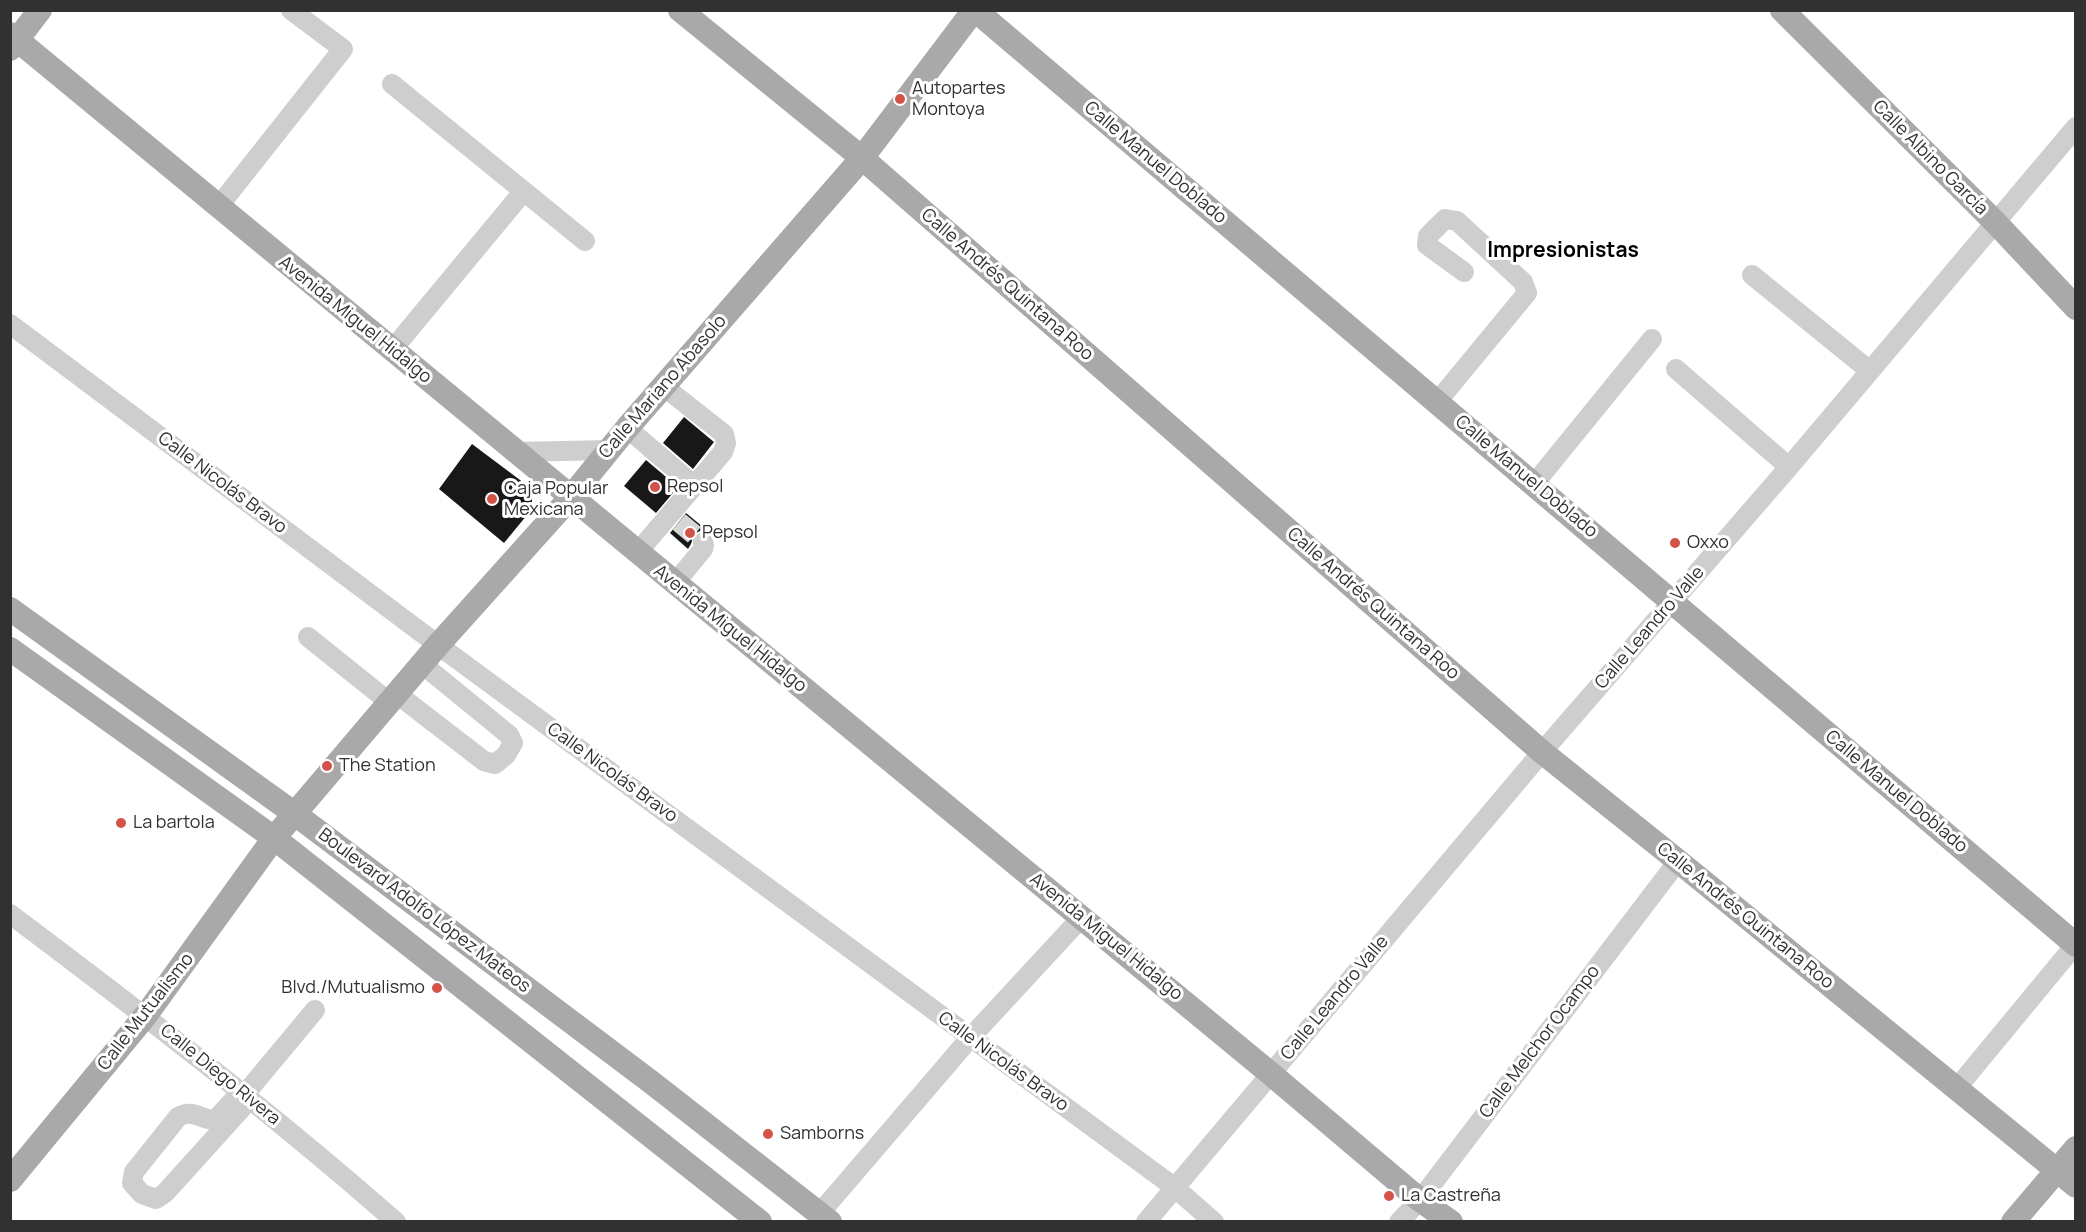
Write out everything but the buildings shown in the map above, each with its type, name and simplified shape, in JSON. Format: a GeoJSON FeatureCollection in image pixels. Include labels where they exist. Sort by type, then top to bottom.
{"type":"FeatureCollection","features":[{"type":"Feature","properties":{"kind":"main road"},"geometry":{"type":"LineString","coordinates":[[13,41],[40,10]]}},
{"type":"Feature","properties":{"kind":"main road","name":"Calle Andrés Quintana Roo"},"geometry":{"type":"LineString","coordinates":[[680,10],[862,158],[1542,752],[2076,1186]]}},
{"type":"Feature","properties":{"kind":"main road","name":"Calle Mariano Abasolo"},"geometry":{"type":"LineString","coordinates":[[274,838],[438,645],[570,498],[663,386],[862,158],[974,10]]}},
{"type":"Feature","properties":{"kind":"main road","name":"Calle Manuel Doblado"},"geometry":{"type":"LineString","coordinates":[[974,10],[2075,945]]}},
{"type":"Feature","properties":{"kind":"main road","name":"Calle Albino García"},"geometry":{"type":"LineString","coordinates":[[1782,10],[1995,222],[2076,308]]}},
{"type":"Feature","properties":{"kind":"main road","name":"Avenida Miguel Hidalgo"},"geometry":{"type":"LineString","coordinates":[[13,41],[393,350],[570,498],[1082,917],[1420,1200],[1451,1221]]}},
{"type":"Feature","properties":{"kind":"main road","name":"Boulevard Adolfo López Mateos"},"geometry":{"type":"LineString","coordinates":[[10,609],[295,814],[651,1082],[825,1217]]}},
{"type":"Feature","properties":{"kind":"main road","name":"Boulevard Adolfo López Mateos"},"geometry":{"type":"LineString","coordinates":[[10,649],[274,838],[760,1221]]}},
{"type":"Feature","properties":{"kind":"main road","name":"Calle Mutualismo"},"geometry":{"type":"LineString","coordinates":[[10,1180],[146,1015],[274,838]]}},
{"type":"Feature","properties":{"kind":"main road"},"geometry":{"type":"LineString","coordinates":[[2013,1221],[2076,1148]]}},
{"type":"Feature","properties":{"kind":"street"},"geometry":{"type":"LineString","coordinates":[[218,207],[343,49],[291,10]]}},
{"type":"Feature","properties":{"kind":"street"},"geometry":{"type":"LineString","coordinates":[[392,84],[585,241]]}},
{"type":"Feature","properties":{"kind":"street","name":"Calle Leandro Valle"},"geometry":{"type":"LineString","coordinates":[[1146,1221],[1542,752],[1790,467],[2076,127]]}},
{"type":"Feature","properties":{"kind":"street"},"geometry":{"type":"LineString","coordinates":[[393,350],[523,192]]}},
{"type":"Feature","properties":{"kind":"street"},"geometry":{"type":"LineString","coordinates":[[1437,402],[1527,293],[1523,282],[1457,220],[1445,219],[1428,236],[1427,245],[1464,272]]}},
{"type":"Feature","properties":{"kind":"street"},"geometry":{"type":"LineString","coordinates":[[1752,275],[1870,371]]}},
{"type":"Feature","properties":{"kind":"street","name":"Calle Nicolás Bravo"},"geometry":{"type":"LineString","coordinates":[[10,324],[438,645],[1174,1187],[1214,1221]]}},
{"type":"Feature","properties":{"kind":"street"},"geometry":{"type":"LineString","coordinates":[[1534,484],[1652,339]]}},
{"type":"Feature","properties":{"kind":"street"},"geometry":{"type":"LineString","coordinates":[[1676,369],[1790,467]]}},
{"type":"Feature","properties":{"kind":"street"},"geometry":{"type":"LineString","coordinates":[[637,553],[674,518],[695,486],[723,452],[726,443],[724,434],[663,386]]}},
{"type":"Feature","properties":{"kind":"street"},"geometry":{"type":"LineString","coordinates":[[627,428],[695,486]]}},
{"type":"Feature","properties":{"kind":"street"},"geometry":{"type":"LineString","coordinates":[[515,452],[609,450]]}},
{"type":"Feature","properties":{"kind":"street"},"geometry":{"type":"LineString","coordinates":[[675,583],[703,549],[702,542]]}},
{"type":"Feature","properties":{"kind":"street"},"geometry":{"type":"LineString","coordinates":[[308,637],[484,761],[495,764],[506,754],[513,743],[509,735],[422,664]]}},
{"type":"Feature","properties":{"kind":"street","name":"Calle Melchor Ocampo"},"geometry":{"type":"LineString","coordinates":[[1399,1221],[1420,1200],[1678,861]]}},
{"type":"Feature","properties":{"kind":"street","name":"Calle Diego Rivera"},"geometry":{"type":"LineString","coordinates":[[10,914],[146,1015],[328,1161],[396,1221]]}},
{"type":"Feature","properties":{"kind":"street"},"geometry":{"type":"LineString","coordinates":[[825,1217],[970,1038],[1082,917]]}},
{"type":"Feature","properties":{"kind":"street"},"geometry":{"type":"LineString","coordinates":[[1956,1089],[2075,945]]}},
{"type":"Feature","properties":{"kind":"street"},"geometry":{"type":"LineString","coordinates":[[230,1113],[213,1120],[185,1113],[178,1117],[134,1172],[132,1183],[142,1194],[156,1199],[165,1193],[315,1010]]}},
{"type":"Feature","properties":{"kind":"tunnel"},"geometry":{"type":"LineString","coordinates":[[679,522],[703,542]]}},
{"type":"Feature","properties":{"kind":"place","name":"Autopartes Montoya"},"geometry":{"type":"Point","coordinates":[900,99]}},
{"type":"Feature","properties":{"kind":"place","name":"Repsol"},"geometry":{"type":"Point","coordinates":[655,487]}},
{"type":"Feature","properties":{"kind":"place","name":"Caja Popular Mexicana"},"geometry":{"type":"Point","coordinates":[492,499]}},
{"type":"Feature","properties":{"kind":"place","name":"Pepsol"},"geometry":{"type":"Point","coordinates":[690,533]}},
{"type":"Feature","properties":{"kind":"place","name":"Oxxo"},"geometry":{"type":"Point","coordinates":[1675,543]}},
{"type":"Feature","properties":{"kind":"place","name":"The Station"},"geometry":{"type":"Point","coordinates":[327,766]}},
{"type":"Feature","properties":{"kind":"place","name":"La bartola"},"geometry":{"type":"Point","coordinates":[121,823]}},
{"type":"Feature","properties":{"kind":"place","name":"Blvd./Mutualismo"},"geometry":{"type":"Point","coordinates":[437,988]}},
{"type":"Feature","properties":{"kind":"place","name":"Samborns"},"geometry":{"type":"Point","coordinates":[768,1134]}},
{"type":"Feature","properties":{"kind":"place","name":"La Castreña"},"geometry":{"type":"Point","coordinates":[1389,1196]}},
{"type":"Feature","properties":{"kind":"district","name":"Impresionistas"},"geometry":{"type":"Point","coordinates":[1563,251]}}]}
